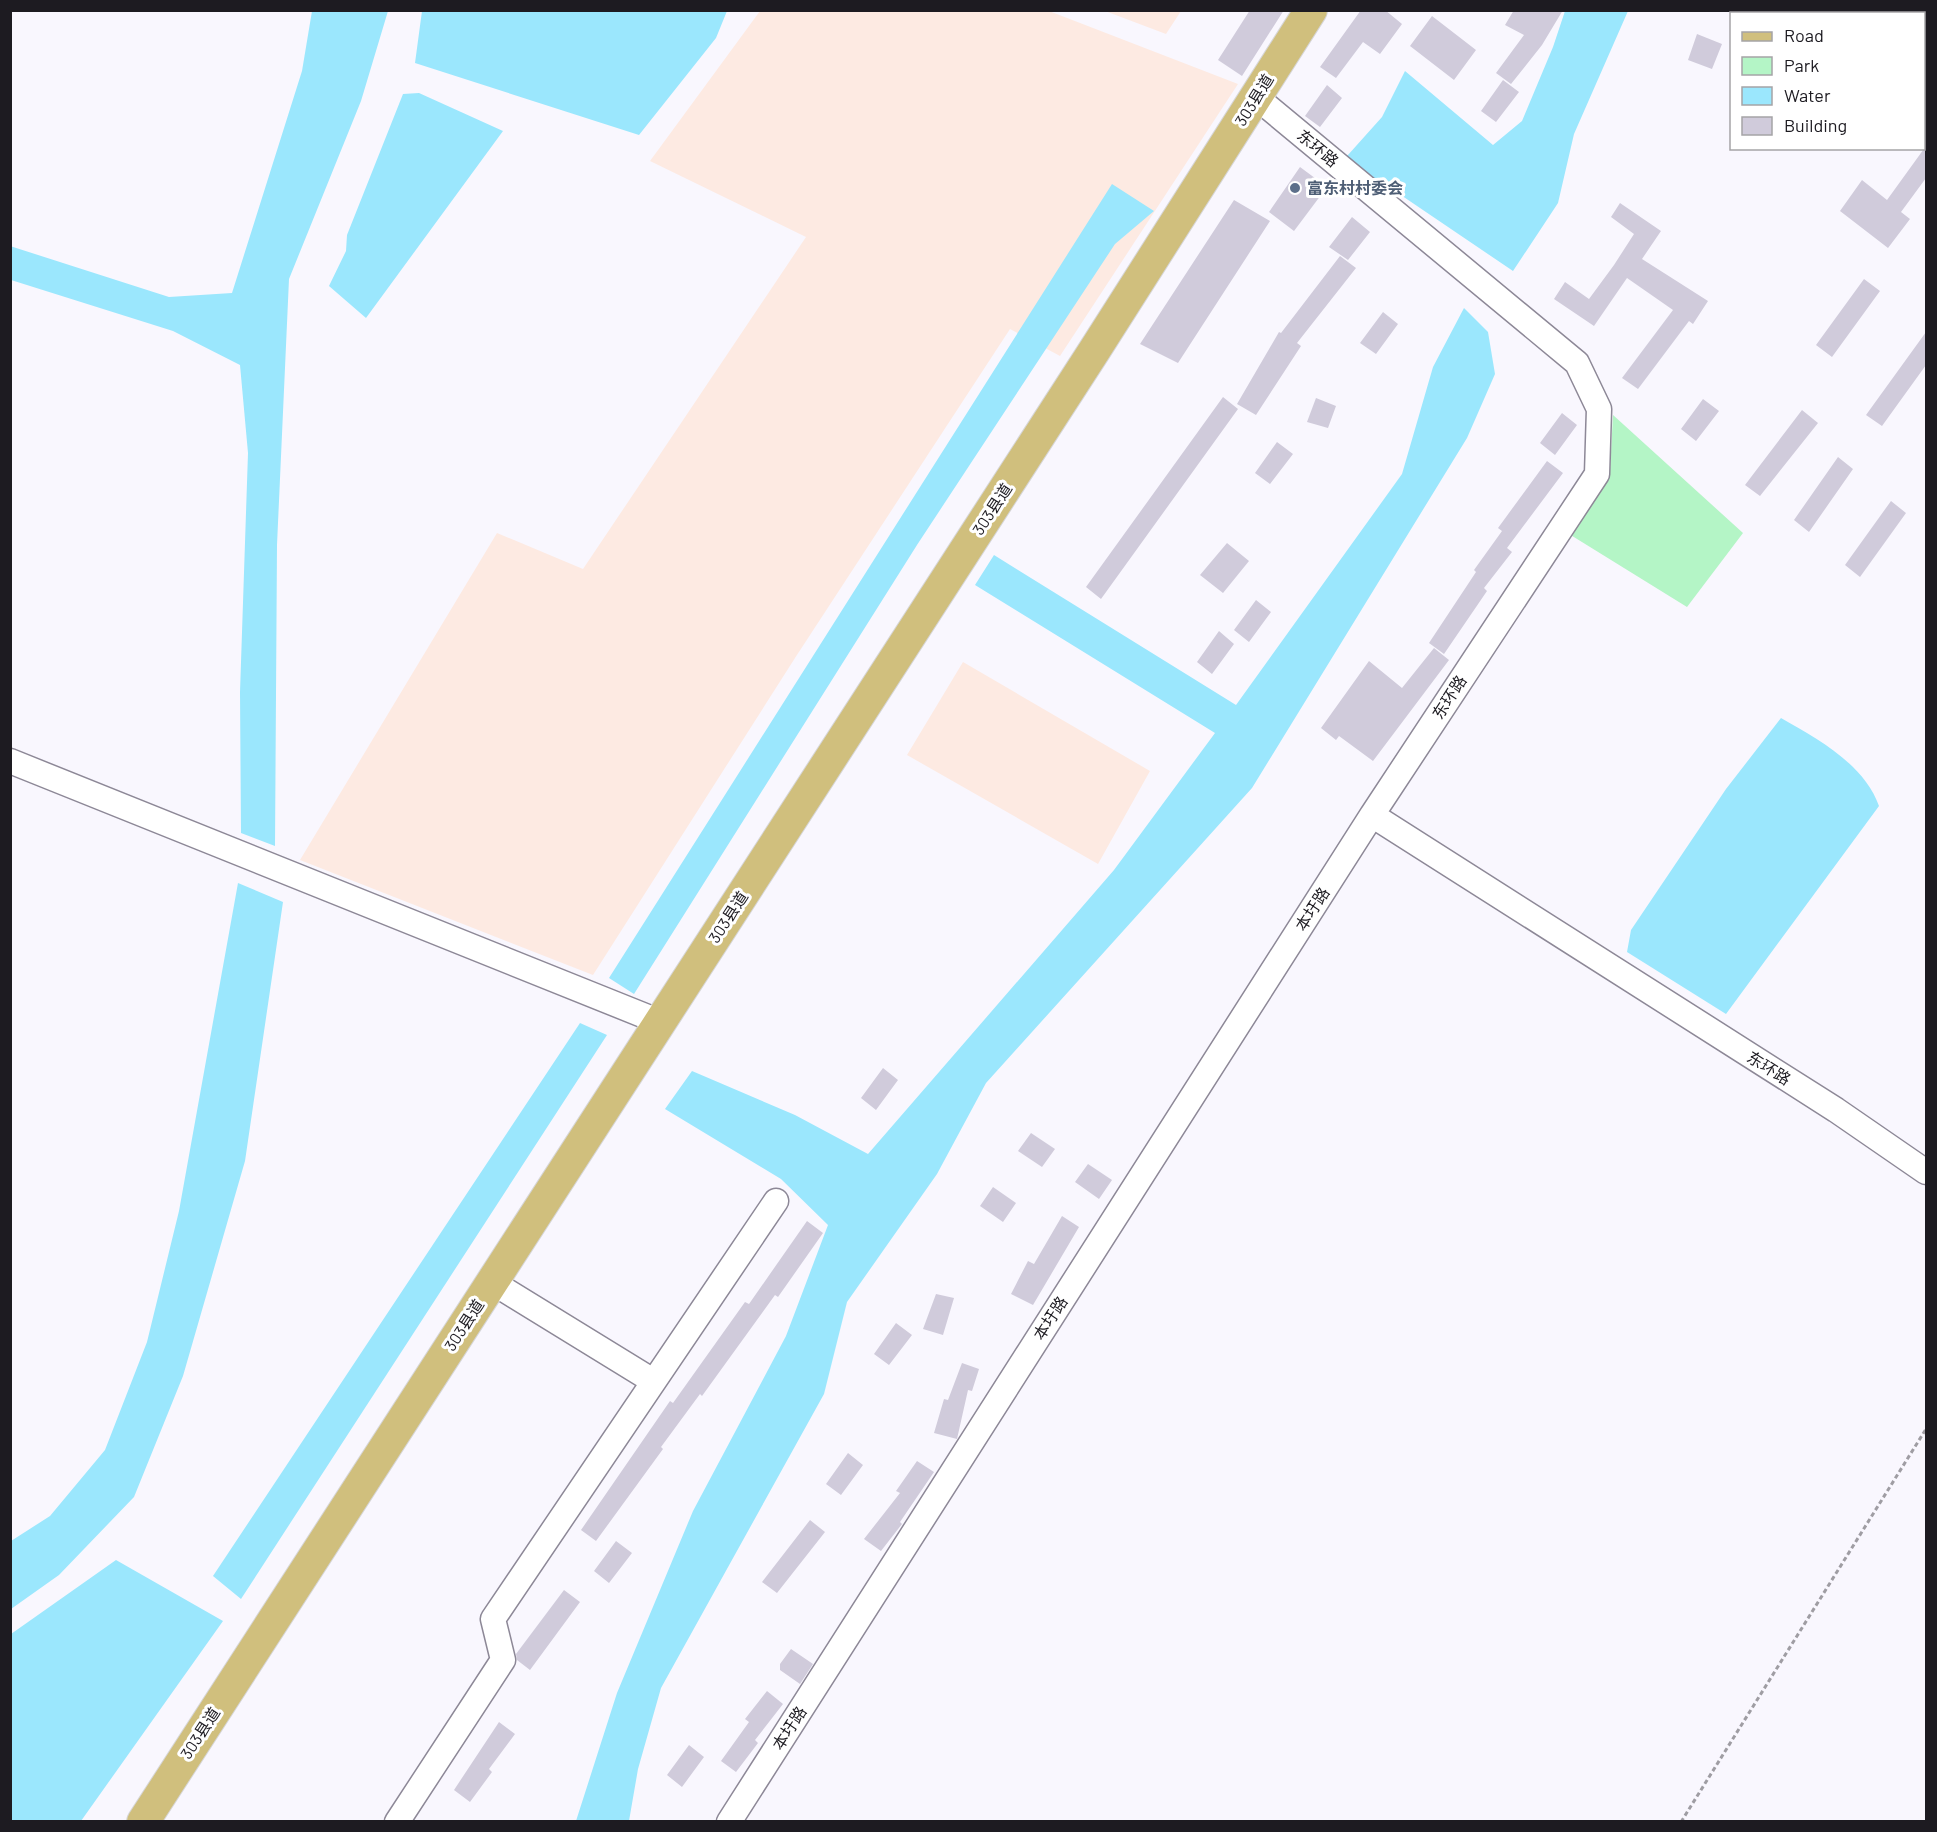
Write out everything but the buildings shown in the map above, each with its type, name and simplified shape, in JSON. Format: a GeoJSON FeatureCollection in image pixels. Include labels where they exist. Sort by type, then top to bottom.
{"type":"FeatureCollection","features":[{"type":"Feature","properties":{"kind":"main road","name":"303县道"},"geometry":{"type":"LineString","coordinates":[[143,1821],[1311,10]]}},
{"type":"Feature","properties":{"kind":"street","name":"东环路"},"geometry":{"type":"LineString","coordinates":[[1256,97],[1577,363],[1599,409],[1597,474],[1372,815],[1836,1110],[1926,1172]]}},
{"type":"Feature","properties":{"kind":"street"},"geometry":{"type":"LineString","coordinates":[[10,761],[660,1022]]}},
{"type":"Feature","properties":{"kind":"street","name":"本圩路"},"geometry":{"type":"LineString","coordinates":[[729,1821],[1372,815]]}},
{"type":"Feature","properties":{"kind":"street"},"geometry":{"type":"LineString","coordinates":[[397,1821],[503,1660],[493,1619],[776,1201]]}},
{"type":"Feature","properties":{"kind":"street"},"geometry":{"type":"LineString","coordinates":[[492,1282],[653,1381]]}},
{"type":"Feature","properties":{"kind":"path"},"geometry":{"type":"LineString","coordinates":[[1681,1821],[1926,1429]]}},
{"type":"Feature","properties":{"kind":"shaded area"},"geometry":{"type":"Polygon","coordinates":[[[1181,10],[1166,34],[1105,11],[1181,10]]]}},
{"type":"Feature","properties":{"kind":"shaded area"},"geometry":{"type":"Polygon","coordinates":[[[760,11],[1049,11],[1238,84],[1060,356],[1010,329],[795,658],[593,975],[300,860],[497,533],[583,569],[806,237],[650,161],[760,11]]]}},
{"type":"Feature","properties":{"kind":"shaded area"},"geometry":{"type":"Polygon","coordinates":[[[963,662],[1150,771],[1098,864],[907,755],[963,662]]]}},
{"type":"Feature","properties":{"kind":"green space"},"geometry":{"type":"Polygon","coordinates":[[[1613,415],[1743,533],[1687,607],[1569,534],[1610,471],[1613,415]]]}},
{"type":"Feature","properties":{"kind":"water"},"geometry":{"type":"Polygon","coordinates":[[[422,10],[727,11],[716,38],[639,135],[415,63],[422,10]]]}},
{"type":"Feature","properties":{"kind":"water"},"geometry":{"type":"Polygon","coordinates":[[[312,11],[388,11],[361,101],[289,279],[277,545],[275,846],[241,833],[240,692],[248,453],[240,365],[173,331],[11,280],[10,246],[169,297],[232,293],[302,71],[312,11]]]}},
{"type":"Feature","properties":{"kind":"water"},"geometry":{"type":"Polygon","coordinates":[[[1565,11],[1628,11],[1574,134],[1558,203],[1513,271],[1389,187],[1339,165],[1382,117],[1405,71],[1493,145],[1522,121],[1553,47],[1565,11]]]}},
{"type":"Feature","properties":{"kind":"water"},"geometry":{"type":"Polygon","coordinates":[[[419,93],[503,131],[366,318],[329,286],[346,251],[347,235],[403,94],[419,93]]]}},
{"type":"Feature","properties":{"kind":"water"},"geometry":{"type":"Polygon","coordinates":[[[1112,184],[1154,211],[1115,244],[917,545],[634,994],[609,978],[1112,184]]]}},
{"type":"Feature","properties":{"kind":"water"},"geometry":{"type":"Polygon","coordinates":[[[1464,308],[1488,332],[1495,374],[1467,438],[1252,788],[986,1083],[937,1174],[847,1302],[824,1394],[661,1688],[638,1769],[629,1821],[576,1821],[617,1693],[693,1511],[786,1336],[828,1225],[781,1179],[665,1109],[692,1071],[795,1115],[868,1154],[1114,870],[1215,733],[975,585],[994,555],[1236,705],[1402,474],[1433,367],[1464,308]]]}},
{"type":"Feature","properties":{"kind":"water"},"geometry":{"type":"Polygon","coordinates":[[[1781,718],[1824,744],[1851,765],[1863,777],[1879,806],[1726,1014],[1627,952],[1631,930],[1726,789],[1781,718]]]}},
{"type":"Feature","properties":{"kind":"water"},"geometry":{"type":"Polygon","coordinates":[[[238,883],[283,902],[245,1161],[183,1376],[134,1497],[59,1575],[11,1609],[11,1541],[50,1516],[105,1450],[147,1342],[179,1211],[238,883]]]}},
{"type":"Feature","properties":{"kind":"water"},"geometry":{"type":"Polygon","coordinates":[[[580,1023],[607,1035],[241,1599],[213,1576],[580,1023]]]}},
{"type":"Feature","properties":{"kind":"water"},"geometry":{"type":"Polygon","coordinates":[[[116,1560],[223,1621],[81,1821],[11,1821],[11,1634],[116,1560]]]}},
{"type":"Feature","properties":{"kind":"place","name":"富东村村委会"},"geometry":{"type":"Point","coordinates":[1295,188]}}]}
